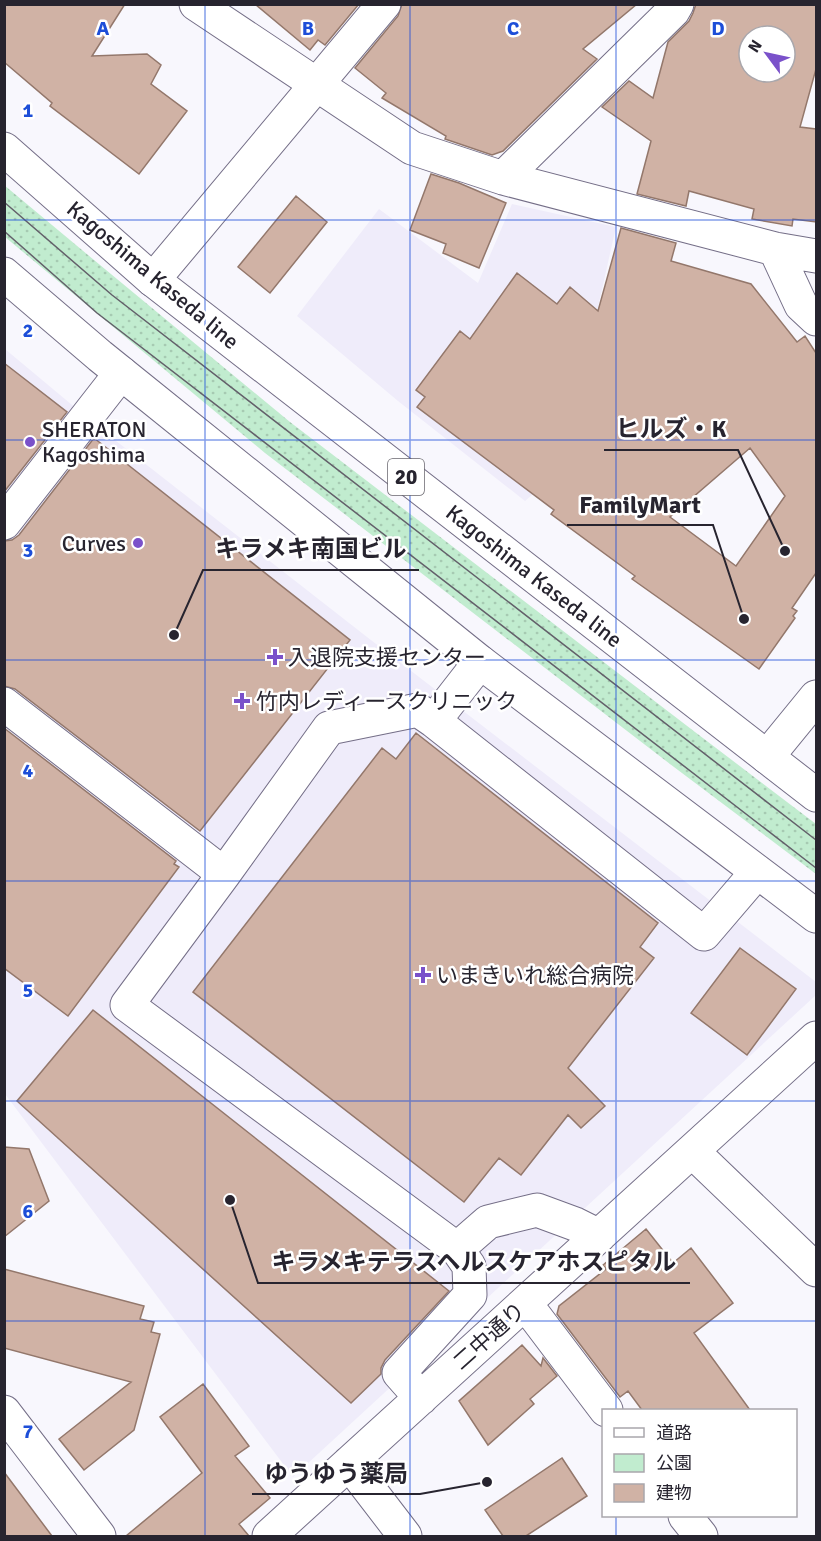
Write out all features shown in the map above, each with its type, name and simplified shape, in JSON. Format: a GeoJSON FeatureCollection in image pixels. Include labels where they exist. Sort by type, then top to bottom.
{"type":"FeatureCollection","features":[{"type":"Feature","properties":{"kind":"street"},"geometry":{"type":"LineString","coordinates":[[196,4],[412,148],[503,178],[775,249],[816,256]]}},
{"type":"Feature","properties":{"kind":"street"},"geometry":{"type":"LineString","coordinates":[[153,280],[384,4]]}},
{"type":"Feature","properties":{"kind":"street"},"geometry":{"type":"LineString","coordinates":[[503,178],[673,11],[677,4]]}},
{"type":"Feature","properties":{"kind":"street","name":"Kagoshima Kaseda line"},"geometry":{"type":"LineString","coordinates":[[4,149],[153,280],[816,795]]}},
{"type":"Feature","properties":{"kind":"street"},"geometry":{"type":"LineString","coordinates":[[775,249],[801,305],[816,319]]}},
{"type":"Feature","properties":{"kind":"street"},"geometry":{"type":"LineString","coordinates":[[4,274],[121,373],[480,662],[816,916]]}},
{"type":"Feature","properties":{"kind":"street"},"geometry":{"type":"LineString","coordinates":[[4,523],[121,373]]}},
{"type":"Feature","properties":{"kind":"street"},"geometry":{"type":"LineString","coordinates":[[434,721],[480,662]]}},
{"type":"Feature","properties":{"kind":"street"},"geometry":{"type":"LineString","coordinates":[[767,757],[816,697]]}},
{"type":"Feature","properties":{"kind":"street"},"geometry":{"type":"LineString","coordinates":[[4,704],[224,874]]}},
{"type":"Feature","properties":{"kind":"street"},"geometry":{"type":"LineString","coordinates":[[420,1398],[399,1373],[470,1295],[469,1266],[457,1249],[127,1005],[329,728],[418,710],[704,934],[757,872]]}},
{"type":"Feature","properties":{"kind":"street","name":"二中通り"},"geometry":{"type":"LineString","coordinates":[[269,1536],[816,1038]]}},
{"type":"Feature","properties":{"kind":"street"},"geometry":{"type":"LineString","coordinates":[[692,1151],[816,1270]]}},
{"type":"Feature","properties":{"kind":"street"},"geometry":{"type":"LineString","coordinates":[[457,1249],[488,1222],[537,1210],[599,1236]]}},
{"type":"Feature","properties":{"kind":"street"},"geometry":{"type":"LineString","coordinates":[[525,1304],[605,1409]]}},
{"type":"Feature","properties":{"kind":"street"},"geometry":{"type":"LineString","coordinates":[[4,1412],[99,1536]]}},
{"type":"Feature","properties":{"kind":"street"},"geometry":{"type":"LineString","coordinates":[[349,1464],[405,1536]]}},
{"type":"Feature","properties":{"kind":"street"},"geometry":{"type":"LineString","coordinates":[[687,1517],[701,1536]]}},
{"type":"Feature","properties":{"kind":"shaded area"},"geometry":{"type":"Polygon","coordinates":[[[512,204],[616,227],[598,307],[678,369],[525,501],[398,401],[297,316],[379,209],[478,283],[512,204]]]}},
{"type":"Feature","properties":{"kind":"shaded area"},"geometry":{"type":"Polygon","coordinates":[[[5,349],[102,430],[367,637],[816,982],[816,995],[293,1477],[5,1094],[5,349]]]}},
{"type":"Feature","properties":{"kind":"green space"},"geometry":{"type":"Polygon","coordinates":[[[4,185],[290,422],[816,824],[816,874],[265,453],[5,237],[4,185]]]}},
{"type":"Feature","properties":{"kind":"building"},"geometry":{"type":"Polygon","coordinates":[[[4,4],[125,4],[92,56],[147,54],[161,65],[151,84],[187,111],[139,174],[50,106],[52,103],[4,62],[4,4]]]}},
{"type":"Feature","properties":{"kind":"building"},"geometry":{"type":"Polygon","coordinates":[[[255,4],[359,4],[325,45],[318,40],[310,50],[255,4]]]}},
{"type":"Feature","properties":{"kind":"building"},"geometry":{"type":"Polygon","coordinates":[[[402,4],[637,4],[583,49],[597,59],[503,151],[492,155],[445,139],[446,136],[382,98],[386,93],[355,68],[398,16],[402,4]]]}},
{"type":"Feature","properties":{"kind":"building"},"geometry":{"type":"Polygon","coordinates":[[[696,4],[816,4],[816,69],[800,127],[816,129],[816,222],[793,219],[792,226],[752,219],[754,209],[689,191],[686,206],[637,194],[651,141],[602,107],[629,81],[653,98],[668,42],[689,21],[696,4]]]}},
{"type":"Feature","properties":{"kind":"building"},"geometry":{"type":"Polygon","coordinates":[[[431,174],[506,203],[479,268],[443,253],[446,244],[410,230],[431,174]]]}},
{"type":"Feature","properties":{"kind":"building"},"geometry":{"type":"Polygon","coordinates":[[[296,196],[327,222],[270,293],[238,267],[296,196]]]}},
{"type":"Feature","properties":{"kind":"building"},"geometry":{"type":"Polygon","coordinates":[[[621,228],[676,243],[671,261],[751,284],[797,342],[805,336],[816,353],[816,573],[792,608],[797,611],[793,616],[795,618],[759,669],[632,579],[635,576],[551,514],[554,510],[417,407],[425,397],[416,390],[460,331],[470,339],[517,273],[557,304],[570,287],[598,311],[621,228]],[[750,448],[670,517],[736,566],[785,496],[750,448]]]}},
{"type":"Feature","properties":{"kind":"building","name":"SHERATON Kagoshima"},"geometry":{"type":"Polygon","coordinates":[[[4,363],[67,412],[4,492],[4,363]]]}},
{"type":"Feature","properties":{"kind":"building"},"geometry":{"type":"Polygon","coordinates":[[[94,438],[350,640],[200,831],[15,689],[4,686],[4,541],[12,540],[19,535],[94,438]]]}},
{"type":"Feature","properties":{"kind":"building"},"geometry":{"type":"Polygon","coordinates":[[[4,728],[176,861],[174,864],[179,867],[68,1016],[4,968],[4,728]]]}},
{"type":"Feature","properties":{"kind":"building","name":"いまきいれ総合病院"},"geometry":{"type":"Polygon","coordinates":[[[416,733],[658,923],[640,947],[654,958],[568,1068],[605,1106],[581,1128],[568,1115],[521,1175],[499,1158],[464,1202],[193,992],[382,748],[396,759],[416,733]]]}},
{"type":"Feature","properties":{"kind":"building"},"geometry":{"type":"Polygon","coordinates":[[[740,948],[796,989],[747,1055],[691,1013],[740,948]]]}},
{"type":"Feature","properties":{"kind":"building"},"geometry":{"type":"Polygon","coordinates":[[[93,1010],[449,1291],[385,1360],[381,1374],[351,1403],[17,1101],[93,1010]]]}},
{"type":"Feature","properties":{"kind":"building"},"geometry":{"type":"Polygon","coordinates":[[[4,1147],[29,1149],[49,1201],[4,1237],[4,1147]]]}},
{"type":"Feature","properties":{"kind":"building"},"geometry":{"type":"Polygon","coordinates":[[[646,1229],[673,1263],[691,1248],[733,1303],[694,1333],[749,1409],[641,1409],[628,1391],[620,1397],[557,1314],[559,1306],[606,1269],[603,1265],[646,1229]]]}},
{"type":"Feature","properties":{"kind":"building"},"geometry":{"type":"Polygon","coordinates":[[[4,1269],[144,1306],[140,1319],[154,1322],[151,1332],[160,1334],[134,1430],[84,1470],[59,1439],[131,1382],[4,1348],[4,1269]]]}},
{"type":"Feature","properties":{"kind":"building"},"geometry":{"type":"Polygon","coordinates":[[[522,1345],[541,1366],[543,1358],[557,1376],[530,1399],[534,1404],[488,1445],[459,1401],[522,1345]]]}},
{"type":"Feature","properties":{"kind":"building"},"geometry":{"type":"Polygon","coordinates":[[[203,1384],[249,1446],[235,1456],[270,1498],[239,1524],[249,1536],[126,1536],[202,1473],[160,1417],[203,1384]]]}},
{"type":"Feature","properties":{"kind":"building"},"geometry":{"type":"Polygon","coordinates":[[[562,1458],[587,1496],[526,1536],[503,1536],[485,1510],[562,1458]]]}},
{"type":"Feature","properties":{"kind":"building"},"geometry":{"type":"Polygon","coordinates":[[[4,1472],[52,1536],[4,1536],[4,1472]]]}},
{"type":"Feature","properties":{"kind":"tram line"},"geometry":{"type":"LineString","coordinates":[[4,202],[112,295],[816,840]]}},
{"type":"Feature","properties":{"kind":"tram line"},"geometry":{"type":"LineString","coordinates":[[4,231],[97,313],[816,868]]}},
{"type":"Feature","properties":{"kind":"place","name":"SHERATON Kagoshima"},"geometry":{"type":"Point","coordinates":[30,442]}},
{"type":"Feature","properties":{"kind":"place","name":"Curves"},"geometry":{"type":"Point","coordinates":[138,543]}},
{"type":"Feature","properties":{"kind":"place","name":"ヒルズ・K"},"geometry":{"type":"Point","coordinates":[785,551]}},
{"type":"Feature","properties":{"kind":"place","name":"FamilyMart"},"geometry":{"type":"Point","coordinates":[744,619]}},
{"type":"Feature","properties":{"kind":"place","name":"キラメキ南国ビル"},"geometry":{"type":"Point","coordinates":[174,635]}},
{"type":"Feature","properties":{"kind":"place","name":"入退院支援センター"},"geometry":{"type":"Point","coordinates":[275,657]}},
{"type":"Feature","properties":{"kind":"place","name":"竹内レディースクリニック"},"geometry":{"type":"Point","coordinates":[242,701]}},
{"type":"Feature","properties":{"kind":"place","name":"いまきいれ総合病院"},"geometry":{"type":"Point","coordinates":[423,975]}},
{"type":"Feature","properties":{"kind":"place","name":"キラメキテラスヘルスケアホスピタル"},"geometry":{"type":"Point","coordinates":[230,1200]}},
{"type":"Feature","properties":{"kind":"place","name":"ゆうゆう薬局"},"geometry":{"type":"Point","coordinates":[487,1482]}}]}
